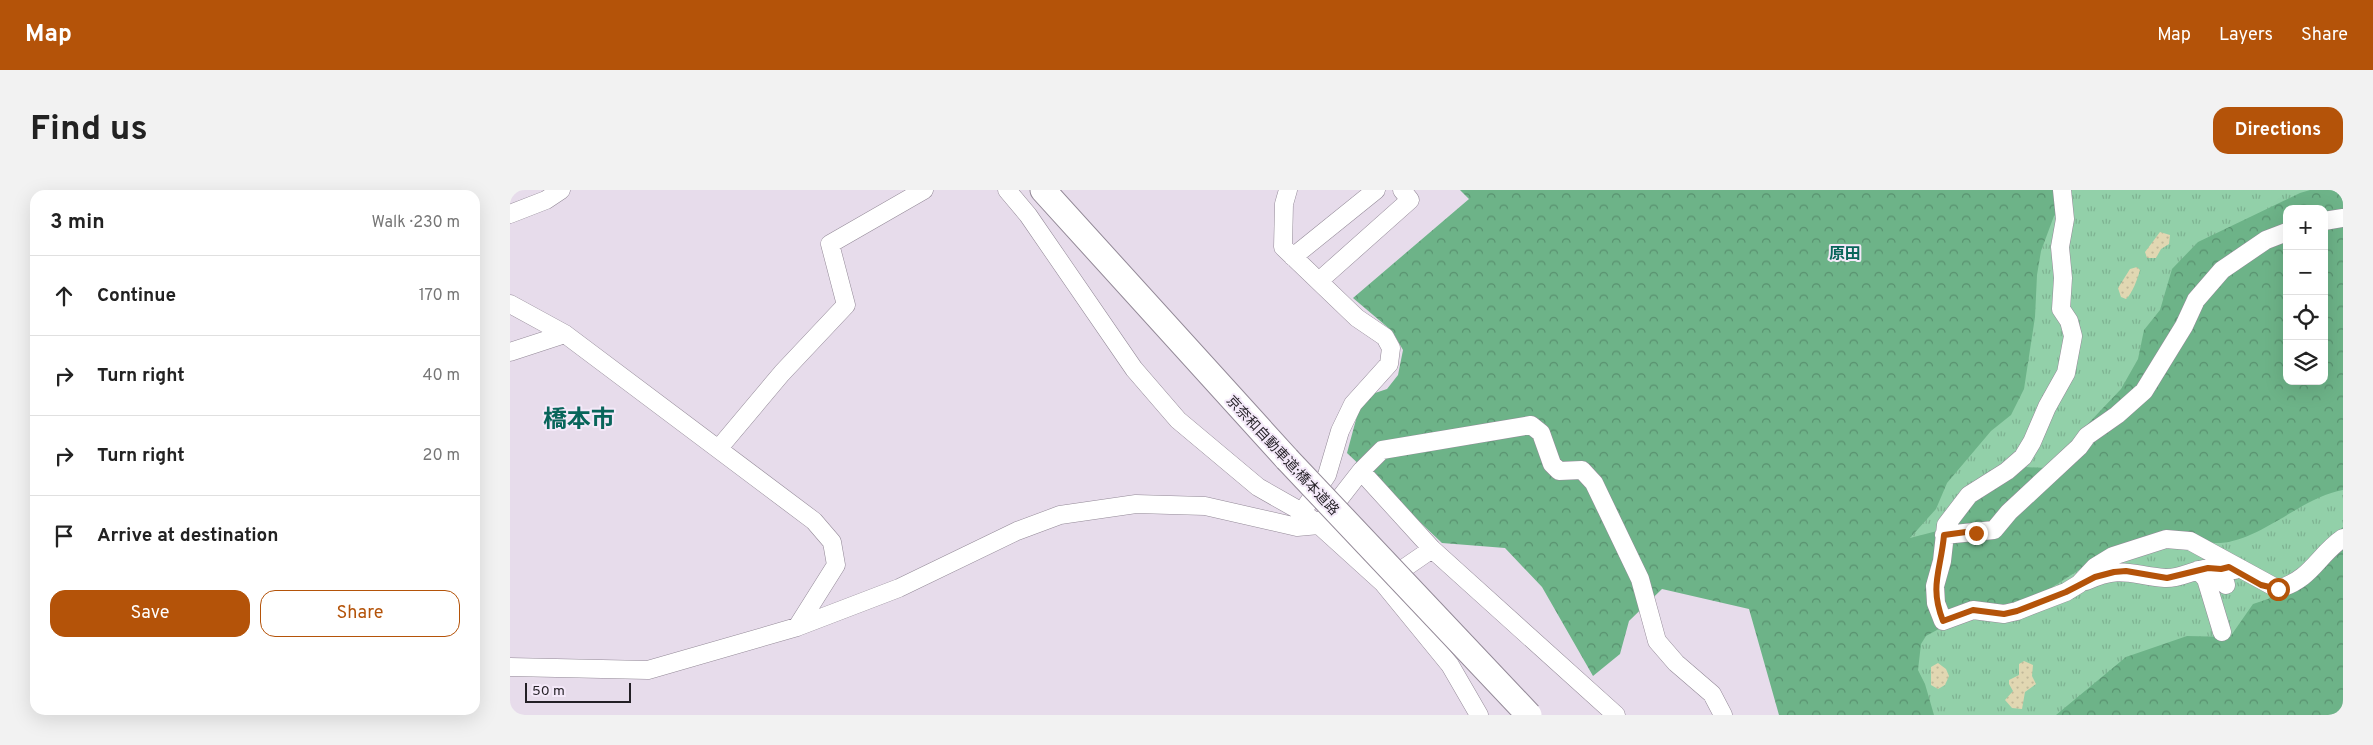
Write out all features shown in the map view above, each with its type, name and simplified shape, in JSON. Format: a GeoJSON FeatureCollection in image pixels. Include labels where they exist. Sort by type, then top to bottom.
{"type":"FeatureCollection","features":[{"type":"Feature","properties":{"kind":"highway","name":"京奈和自動車道;橋本道路"},"geometry":{"type":"LineString","coordinates":[[1042,190],[1287,459],[1529,715]]}},
{"type":"Feature","properties":{"kind":"street"},"geometry":{"type":"LineString","coordinates":[[510,214],[546,200],[561,190]]}},
{"type":"Feature","properties":{"kind":"street"},"geometry":{"type":"LineString","coordinates":[[719,448],[782,373],[846,305],[830,244],[924,190]]}},
{"type":"Feature","properties":{"kind":"street"},"geometry":{"type":"LineString","coordinates":[[1007,190],[1028,215],[1134,369],[1178,420],[1299,519]]}},
{"type":"Feature","properties":{"kind":"street"},"geometry":{"type":"LineString","coordinates":[[1288,190],[1284,204],[1283,247],[1356,318],[1385,337],[1391,348],[1392,356],[1389,364],[1353,404],[1340,431],[1327,475],[1299,519]]}},
{"type":"Feature","properties":{"kind":"street"},"geometry":{"type":"LineString","coordinates":[[1293,257],[1376,190]]}},
{"type":"Feature","properties":{"kind":"street"},"geometry":{"type":"LineString","coordinates":[[1319,281],[1410,200],[1402,190]]}},
{"type":"Feature","properties":{"kind":"street"},"geometry":{"type":"LineString","coordinates":[[2062,190],[2065,219],[2060,248],[2063,278],[2061,309],[2069,321],[2073,336],[2066,373],[2046,407],[2032,442],[2023,457],[2007,471],[1969,495],[1946,525],[1942,561],[1935,586],[1936,603],[1943,621],[1973,610],[2004,614],[2017,611],[2066,592],[2079,584],[2114,572],[2126,571],[2167,578],[2216,567],[2224,577],[2229,567],[2261,585],[2278,589],[2295,584],[2331,546],[2343,538]]}},
{"type":"Feature","properties":{"kind":"street"},"geometry":{"type":"LineString","coordinates":[[2328,220],[2343,218]]}},
{"type":"Feature","properties":{"kind":"street"},"geometry":{"type":"LineString","coordinates":[[1944,535],[1994,530],[2009,512],[2079,447],[2087,436],[2117,415],[2144,391],[2184,326],[2196,300],[2222,270],[2266,240],[2283,234]]}},
{"type":"Feature","properties":{"kind":"street"},"geometry":{"type":"LineString","coordinates":[[510,304],[565,334],[814,521],[832,542],[836,565],[797,627]]}},
{"type":"Feature","properties":{"kind":"street"},"geometry":{"type":"LineString","coordinates":[[510,352],[565,334]]}},
{"type":"Feature","properties":{"kind":"street"},"geometry":{"type":"LineString","coordinates":[[1319,525],[1361,471],[1382,450],[1531,425],[1541,433],[1552,464],[1559,471],[1582,470],[1594,483],[1640,579],[1651,612],[1657,641],[1676,663],[1712,694],[1723,715]]}},
{"type":"Feature","properties":{"kind":"street"},"geometry":{"type":"LineString","coordinates":[[1361,471],[1432,549],[1616,715]]}},
{"type":"Feature","properties":{"kind":"street"},"geometry":{"type":"LineString","coordinates":[[510,666],[648,670],[797,627],[899,588],[1017,531],[1060,515],[1136,504],[1205,506],[1299,519],[1319,525],[1383,583],[1450,665],[1479,715]]}},
{"type":"Feature","properties":{"kind":"street"},"geometry":{"type":"LineString","coordinates":[[2079,584],[2095,568],[2113,556],[2166,539],[2190,541],[2278,589]]}},
{"type":"Feature","properties":{"kind":"street"},"geometry":{"type":"LineString","coordinates":[[1383,583],[1432,549]]}},
{"type":"Feature","properties":{"kind":"street"},"geometry":{"type":"LineString","coordinates":[[2198,570],[2206,578],[2222,632]]}},
{"type":"Feature","properties":{"kind":"green space"},"geometry":{"type":"Polygon","coordinates":[[[1460,190],[2066,190],[2068,205],[2054,216],[2041,251],[2037,275],[2035,317],[2024,389],[2011,415],[1991,431],[1947,483],[1936,509],[1910,538],[1937,531],[2004,466],[2046,468],[2121,389],[2138,359],[2144,330],[2160,310],[2172,269],[2198,242],[2300,193],[2310,190],[2343,190],[2343,490],[2311,501],[2263,529],[2231,541],[2213,543],[2197,536],[2085,566],[2048,590],[1990,613],[1946,625],[1926,636],[1921,644],[1918,670],[1925,684],[1934,715],[1779,715],[1749,609],[1662,589],[1629,621],[1620,654],[1593,676],[1542,587],[1505,548],[1442,543],[1347,453],[1358,412],[1372,394],[1387,389],[1398,375],[1403,350],[1392,331],[1353,298],[1469,199],[1460,190]]]}},
{"type":"Feature","properties":{"kind":"green space"},"geometry":{"type":"Polygon","coordinates":[[[1907,190],[2343,190],[2343,696],[2263,715],[1911,715],[1907,190]]]}},
{"type":"Feature","properties":{"kind":"green space"},"geometry":{"type":"Polygon","coordinates":[[[2343,527],[2343,715],[2056,715],[2126,657],[2187,636],[2230,637],[2253,604],[2268,599],[2297,576],[2328,540],[2343,527]]]}},
{"type":"Feature","properties":{"kind":"sand"},"geometry":{"type":"Polygon","coordinates":[[[2160,232],[2170,235],[2169,244],[2161,249],[2156,258],[2147,258],[2145,252],[2160,232]]]}},
{"type":"Feature","properties":{"kind":"sand"},"geometry":{"type":"Polygon","coordinates":[[[2137,267],[2140,270],[2133,290],[2126,299],[2121,297],[2118,288],[2130,269],[2137,267]]]}},
{"type":"Feature","properties":{"kind":"sand"},"geometry":{"type":"Polygon","coordinates":[[[2024,661],[2033,665],[2032,676],[2036,684],[2025,692],[2022,709],[2012,708],[2005,700],[2013,691],[2009,680],[2019,675],[2019,664],[2024,661]]]}},
{"type":"Feature","properties":{"kind":"sand"},"geometry":{"type":"Polygon","coordinates":[[[1938,663],[1946,669],[1949,676],[1945,685],[1938,689],[1931,685],[1931,667],[1938,663]]]}},
{"type":"Feature","properties":{"kind":"district","name":"原田"},"geometry":{"type":"Point","coordinates":[1845,253]}},
{"type":"Feature","properties":{"kind":"district","name":"橋本市"},"geometry":{"type":"Point","coordinates":[579,419]}},
{"type":"Feature","properties":{"kind":"route"},"geometry":{"type":"LineString","coordinates":[[1976,533],[1966,532],[1944,535],[1942,561],[1935,586],[1936,603],[1943,621],[1973,610],[1988,610],[2004,614],[2017,611],[2066,592],[2095,577],[2114,572],[2126,571],[2167,578],[2208,568],[2216,567],[2221,569],[2229,567],[2267,588],[2278,589]]}}]}
